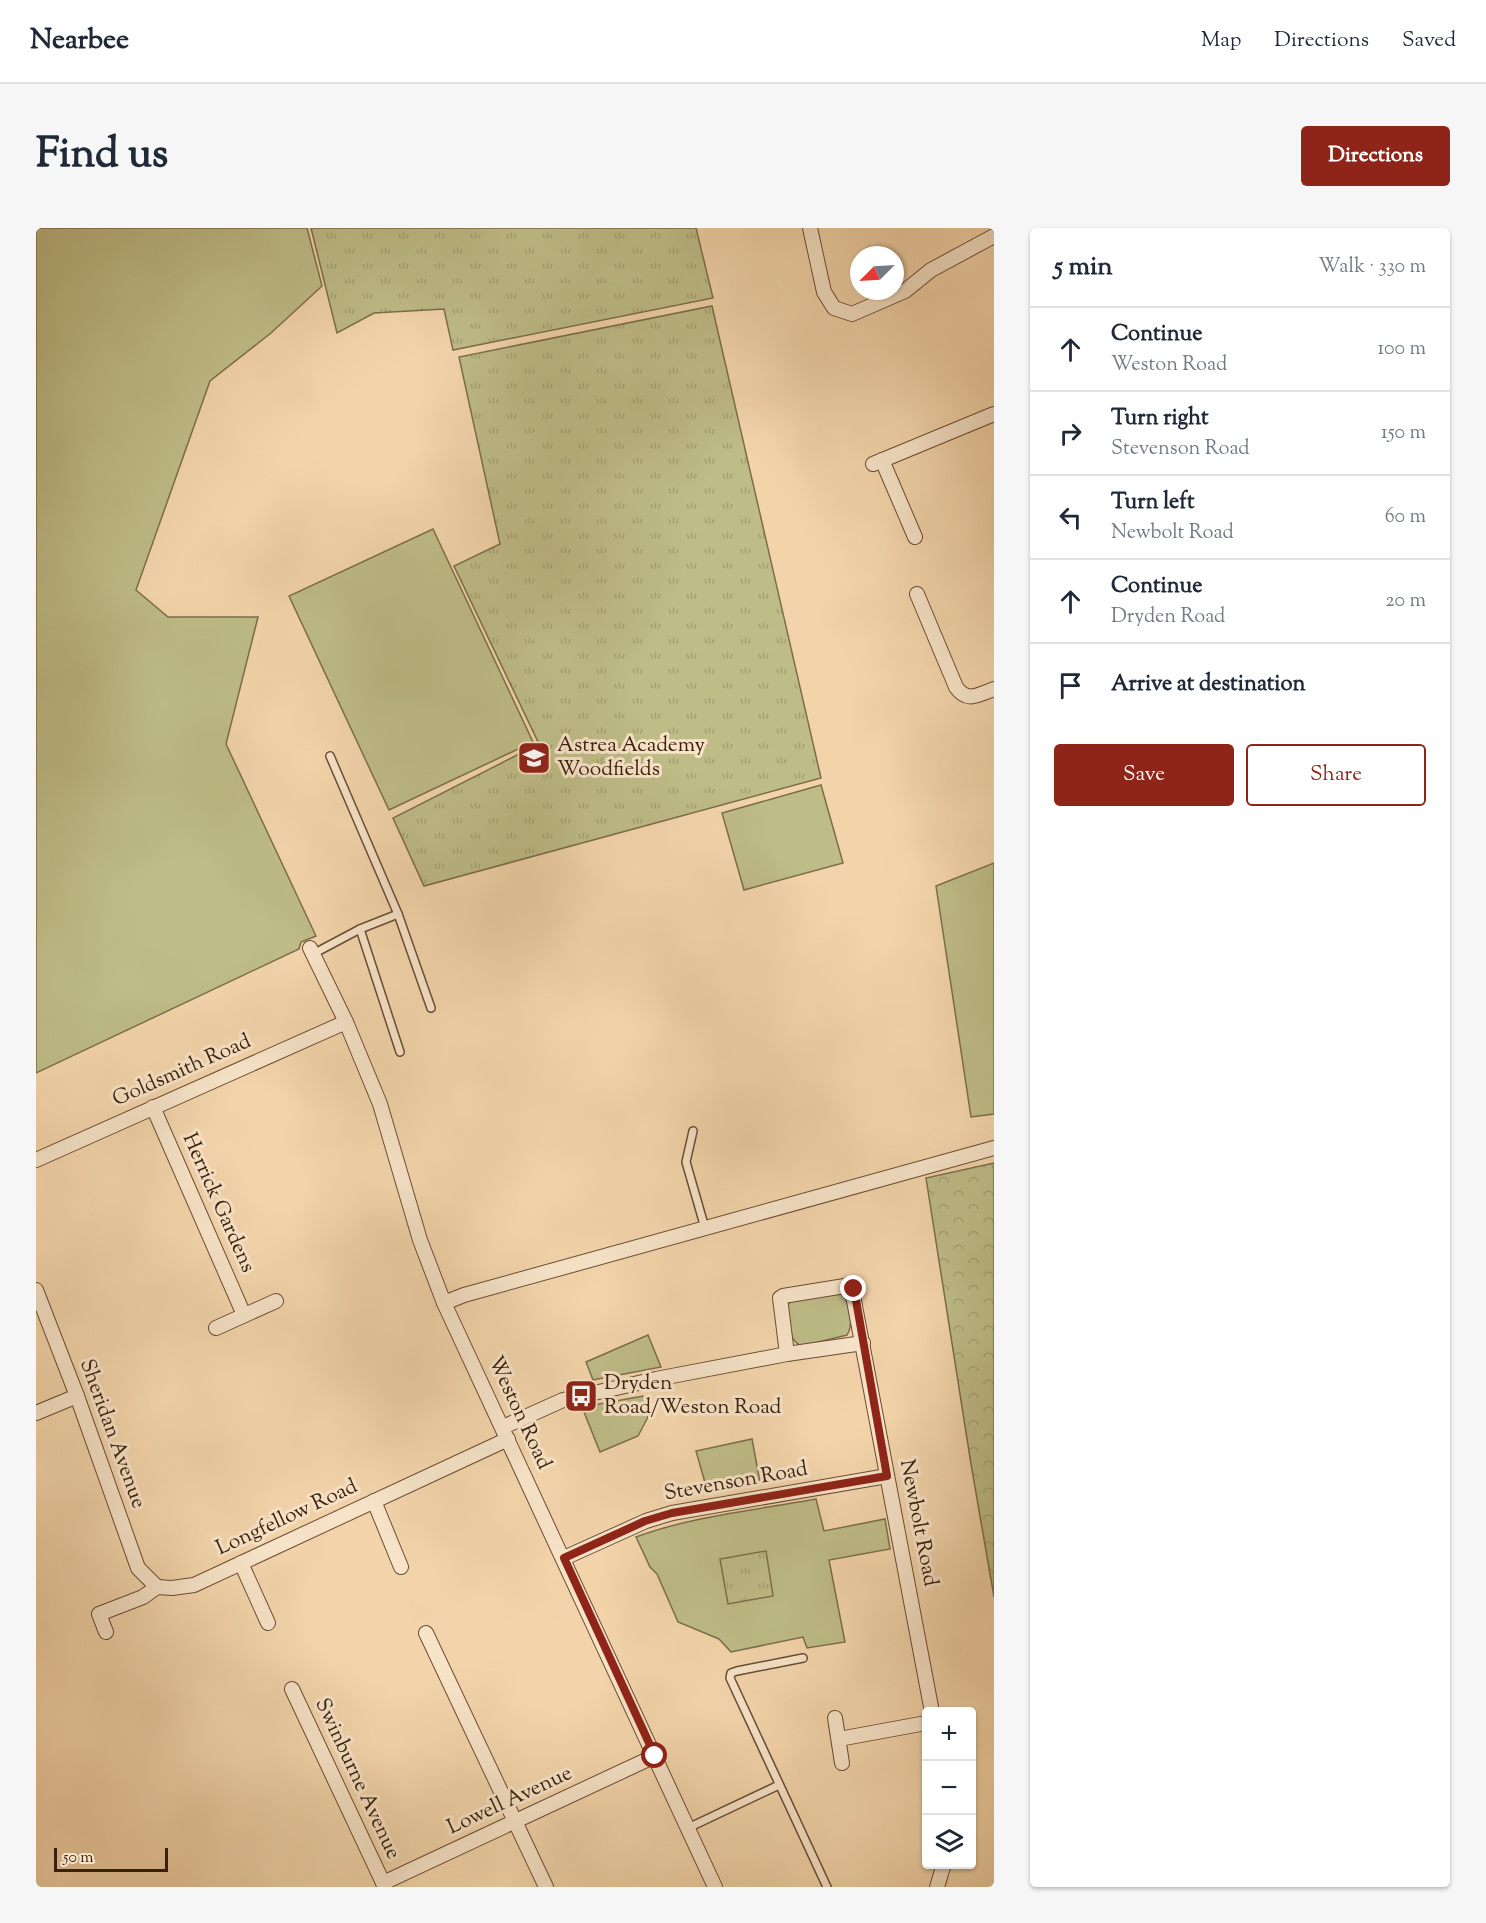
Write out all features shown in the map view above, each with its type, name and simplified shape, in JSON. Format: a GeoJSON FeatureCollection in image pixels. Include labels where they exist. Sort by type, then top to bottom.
{"type":"FeatureCollection","features":[{"type":"Feature","properties":{"kind":"street"},"geometry":{"type":"LineString","coordinates":[[810,228],[824,292],[834,308],[852,314],[905,291],[931,270],[994,236]]}},
{"type":"Feature","properties":{"kind":"street"},"geometry":{"type":"LineString","coordinates":[[915,537],[878,462],[994,414]]}},
{"type":"Feature","properties":{"kind":"street"},"geometry":{"type":"LineString","coordinates":[[917,594],[960,693],[973,698],[994,689]]}},
{"type":"Feature","properties":{"kind":"street","name":"Weston Road"},"geometry":{"type":"LineString","coordinates":[[311,951],[346,1022],[380,1104],[420,1240],[444,1303],[715,1887]]}},
{"type":"Feature","properties":{"kind":"street","name":"Goldsmith Road"},"geometry":{"type":"LineString","coordinates":[[36,1160],[346,1022]]}},
{"type":"Feature","properties":{"kind":"street","name":"Herrick Gardens"},"geometry":{"type":"LineString","coordinates":[[153,1107],[244,1315]]}},
{"type":"Feature","properties":{"kind":"street"},"geometry":{"type":"LineString","coordinates":[[444,1303],[464,1295],[994,1148]]}},
{"type":"Feature","properties":{"kind":"street","name":"Newbolt Road"},"geometry":{"type":"LineString","coordinates":[[787,1354],[780,1298],[852,1285],[931,1707]]}},
{"type":"Feature","properties":{"kind":"street","name":"Sheridan Avenue"},"geometry":{"type":"LineString","coordinates":[[36,1290],[77,1396],[138,1568],[158,1587]]}},
{"type":"Feature","properties":{"kind":"street"},"geometry":{"type":"LineString","coordinates":[[216,1328],[276,1300]]}},
{"type":"Feature","properties":{"kind":"street","name":"Longfellow Road"},"geometry":{"type":"LineString","coordinates":[[106,1632],[99,1614],[143,1597],[158,1587],[194,1585],[374,1501],[563,1400],[656,1379],[787,1354],[863,1343]]}},
{"type":"Feature","properties":{"kind":"street"},"geometry":{"type":"LineString","coordinates":[[36,1413],[77,1396]]}},
{"type":"Feature","properties":{"kind":"street","name":"Stevenson Road"},"geometry":{"type":"LineString","coordinates":[[564,1558],[645,1521],[672,1513],[887,1476]]}},
{"type":"Feature","properties":{"kind":"street"},"geometry":{"type":"LineString","coordinates":[[374,1501],[401,1567]]}},
{"type":"Feature","properties":{"kind":"street"},"geometry":{"type":"LineString","coordinates":[[241,1563],[268,1623]]}},
{"type":"Feature","properties":{"kind":"street"},"geometry":{"type":"LineString","coordinates":[[426,1633],[546,1887]]}},
{"type":"Feature","properties":{"kind":"street","name":"Swinburne Avenue"},"geometry":{"type":"LineString","coordinates":[[292,1689],[384,1885]]}},
{"type":"Feature","properties":{"kind":"street"},"geometry":{"type":"LineString","coordinates":[[835,1718],[842,1763]]}},
{"type":"Feature","properties":{"kind":"street"},"geometry":{"type":"LineString","coordinates":[[839,1739],[922,1724]]}},
{"type":"Feature","properties":{"kind":"street","name":"Lowell Avenue"},"geometry":{"type":"LineString","coordinates":[[384,1885],[655,1756]]}},
{"type":"Feature","properties":{"kind":"street"},"geometry":{"type":"LineString","coordinates":[[937,1887],[942,1869]]}},
{"type":"Feature","properties":{"kind":"lane"},"geometry":{"type":"LineString","coordinates":[[330,756],[398,914],[431,1008]]}},
{"type":"Feature","properties":{"kind":"lane"},"geometry":{"type":"LineString","coordinates":[[311,951],[398,914]]}},
{"type":"Feature","properties":{"kind":"lane"},"geometry":{"type":"LineString","coordinates":[[360,929],[400,1052]]}},
{"type":"Feature","properties":{"kind":"lane"},"geometry":{"type":"LineString","coordinates":[[693,1131],[686,1162],[705,1228]]}},
{"type":"Feature","properties":{"kind":"lane"},"geometry":{"type":"LineString","coordinates":[[803,1658],[731,1672],[730,1678],[827,1887]]}},
{"type":"Feature","properties":{"kind":"lane"},"geometry":{"type":"LineString","coordinates":[[688,1828],[779,1785]]}},
{"type":"Feature","properties":{"kind":"green space"},"geometry":{"type":"Polygon","coordinates":[[[36,228],[307,228],[322,286],[271,333],[210,381],[136,590],[168,617],[258,617],[226,744],[316,936],[301,942],[299,949],[36,1073],[36,228]]]}},
{"type":"Feature","properties":{"kind":"green space"},"geometry":{"type":"Polygon","coordinates":[[[311,228],[696,228],[713,298],[453,350],[444,309],[374,313],[337,333],[311,228]]]}},
{"type":"Feature","properties":{"kind":"green space"},"geometry":{"type":"Polygon","coordinates":[[[712,306],[821,778],[424,886],[393,818],[539,744],[454,566],[500,544],[459,357],[712,306]]]}},
{"type":"Feature","properties":{"kind":"green space"},"geometry":{"type":"Polygon","coordinates":[[[433,529],[533,742],[389,810],[289,596],[433,529]]]}},
{"type":"Feature","properties":{"kind":"green space"},"geometry":{"type":"Polygon","coordinates":[[[821,785],[843,863],[744,890],[722,813],[821,785]]]}},
{"type":"Feature","properties":{"kind":"green space"},"geometry":{"type":"Polygon","coordinates":[[[994,863],[994,1114],[971,1117],[936,886],[994,863]]]}},
{"type":"Feature","properties":{"kind":"green space"},"geometry":{"type":"Polygon","coordinates":[[[994,1163],[994,1597],[926,1178],[994,1163]]]}},
{"type":"Feature","properties":{"kind":"green space"},"geometry":{"type":"Polygon","coordinates":[[[842,1293],[850,1314],[847,1335],[802,1346],[797,1343],[791,1335],[786,1306],[793,1300],[842,1293]]]}},
{"type":"Feature","properties":{"kind":"green space"},"geometry":{"type":"Polygon","coordinates":[[[648,1335],[661,1367],[593,1380],[586,1362],[648,1335]]]}},
{"type":"Feature","properties":{"kind":"green space"},"geometry":{"type":"Polygon","coordinates":[[[643,1396],[648,1417],[638,1436],[600,1452],[582,1407],[643,1396]]]}},
{"type":"Feature","properties":{"kind":"green space"},"geometry":{"type":"Polygon","coordinates":[[[752,1439],[760,1482],[708,1493],[696,1451],[752,1439]]]}},
{"type":"Feature","properties":{"kind":"green space"},"geometry":{"type":"Polygon","coordinates":[[[816,1499],[824,1531],[885,1519],[890,1549],[829,1560],[845,1642],[807,1648],[803,1637],[731,1652],[719,1639],[678,1622],[657,1574],[650,1567],[636,1537],[725,1514],[816,1499]]]}},
{"type":"Feature","properties":{"kind":"green space"},"geometry":{"type":"Polygon","coordinates":[[[766,1551],[773,1596],[728,1604],[720,1559],[766,1551]]]}},
{"type":"Feature","properties":{"kind":"place","name":"Astrea Academy Woodfields"},"geometry":{"type":"Point","coordinates":[534,758]}},
{"type":"Feature","properties":{"kind":"place","name":"Dryden Road/Weston Road"},"geometry":{"type":"Point","coordinates":[581,1396]}},
{"type":"Feature","properties":{"kind":"route"},"geometry":{"type":"LineString","coordinates":[[655,1756],[564,1558],[645,1521],[672,1513],[887,1476],[854,1289]]}}]}
